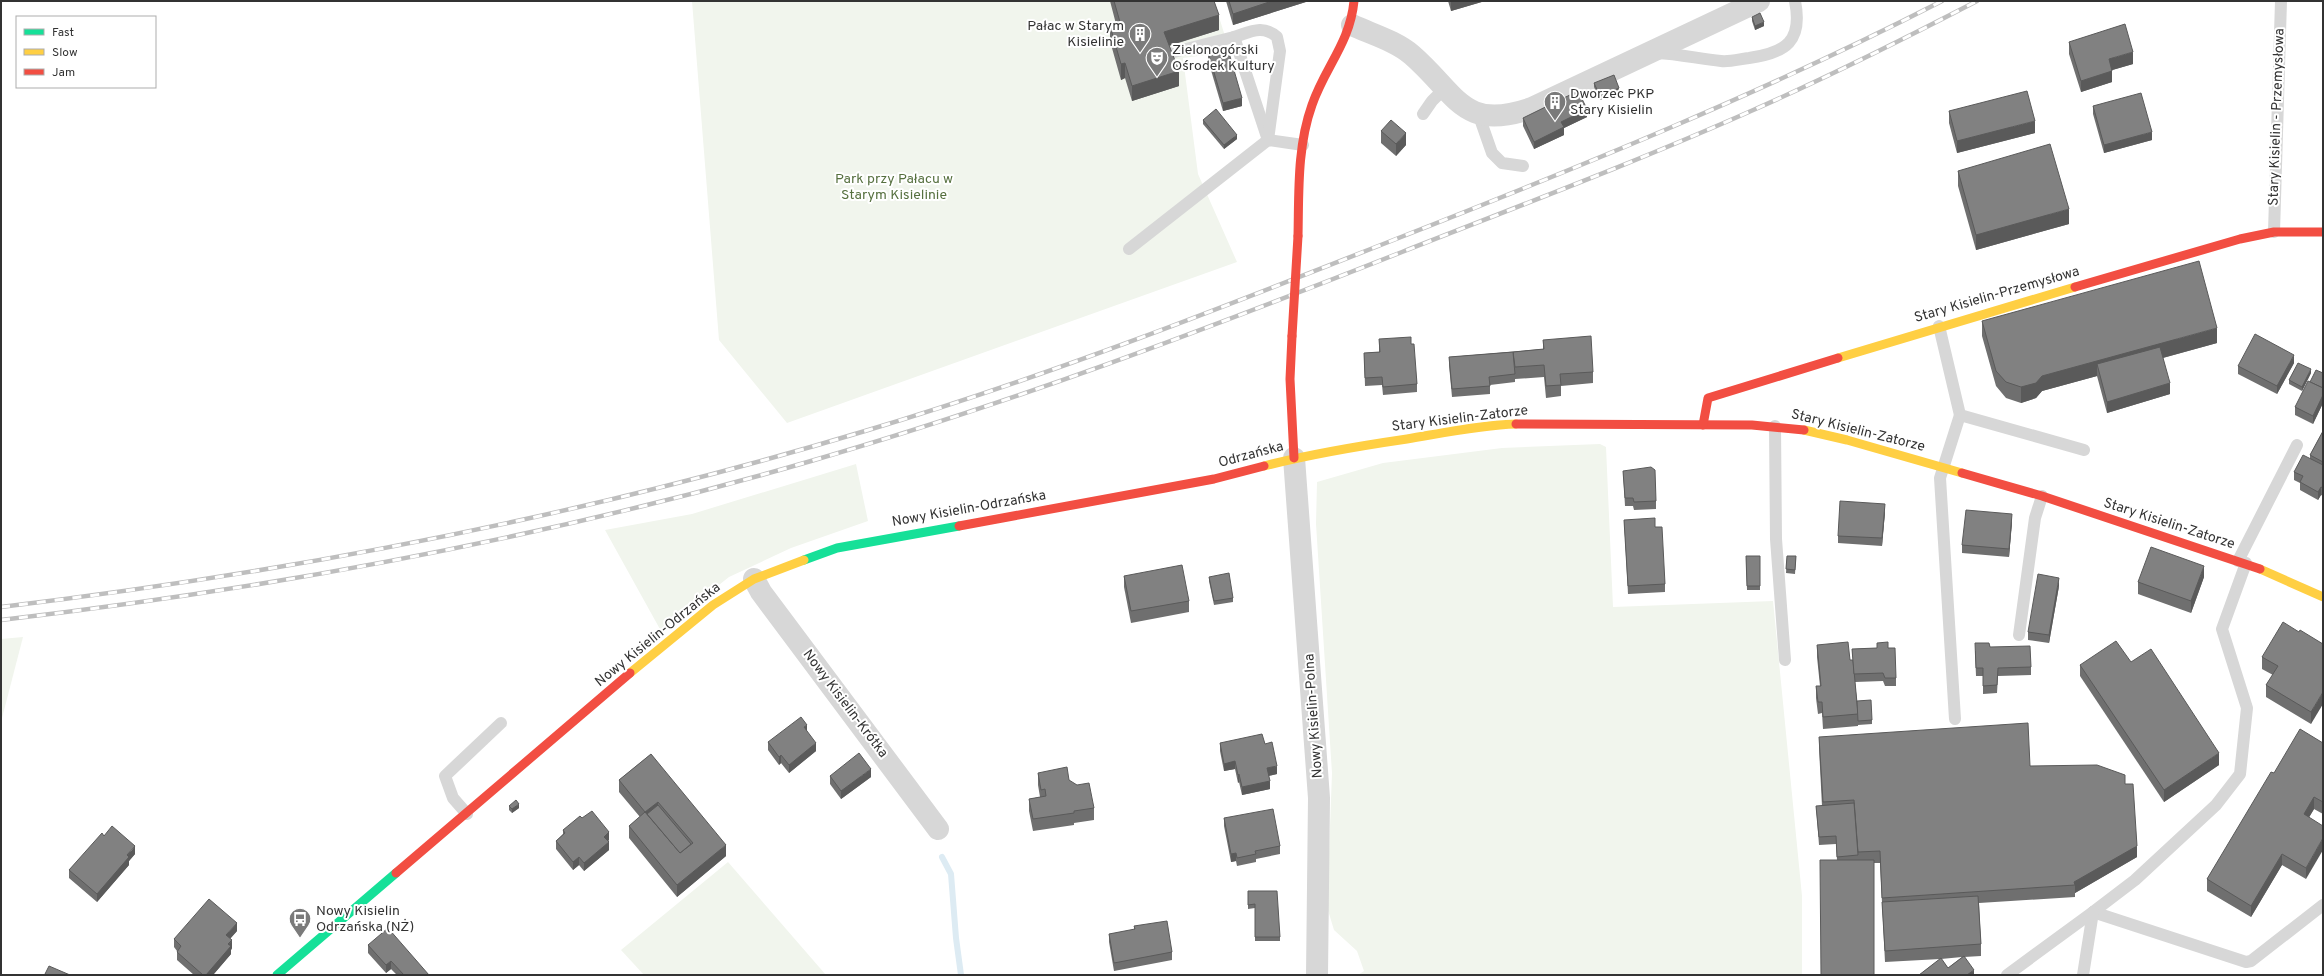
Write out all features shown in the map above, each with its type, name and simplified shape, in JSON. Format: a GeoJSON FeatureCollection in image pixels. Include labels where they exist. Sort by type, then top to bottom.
{"type":"FeatureCollection","features":[{"type":"Feature","properties":{"kind":"street"},"geometry":{"type":"LineString","coordinates":[[1294,458],[1290,379],[1303,144],[1313,103],[1345,43],[1352,25],[1354,1]]}},
{"type":"Feature","properties":{"kind":"street"},"geometry":{"type":"LineString","coordinates":[[1352,25],[1402,47],[1412,55],[1464,107],[1487,117],[1510,115],[1532,108],[1759,1]]}},
{"type":"Feature","properties":{"kind":"street","name":"Stary Kisielin-Przemysłowa"},"geometry":{"type":"LineString","coordinates":[[1703,425],[1708,398],[1939,326],[2240,239],[2274,232],[2323,232]]}},
{"type":"Feature","properties":{"kind":"street","name":"Stary Kisielin-Zatorze"},"geometry":{"type":"LineString","coordinates":[[1294,458],[1454,431],[1514,424],[1775,426],[1841,439],[2042,496],[2242,562],[2323,597]]}},
{"type":"Feature","properties":{"kind":"street","name":"Odrzańska"},"geometry":{"type":"LineString","coordinates":[[1214,479],[1294,458]]}},
{"type":"Feature","properties":{"kind":"street","name":"Nowy Kisielin-Polna"},"geometry":{"type":"LineString","coordinates":[[1294,458],[1319,798],[1317,975]]}},
{"type":"Feature","properties":{"kind":"street","name":"Nowy Kisielin-Odrzańska"},"geometry":{"type":"LineString","coordinates":[[277,975],[668,641],[713,605],[754,579],[838,548],[1214,479]]}},
{"type":"Feature","properties":{"kind":"street","name":"Nowy Kisielin-Krótka"},"geometry":{"type":"LineString","coordinates":[[754,579],[761,592],[938,829]]}},
{"type":"Feature","properties":{"kind":"lane"},"geometry":{"type":"LineString","coordinates":[[1650,52],[1685,54],[1722,61],[1770,55],[1788,45],[1797,28],[1798,16],[1795,1]]}},
{"type":"Feature","properties":{"kind":"lane","name":"Stary Kisielin - Przemysłowa"},"geometry":{"type":"LineString","coordinates":[[2274,232],[2281,1]]}},
{"type":"Feature","properties":{"kind":"lane"},"geometry":{"type":"LineString","coordinates":[[1129,249],[1268,140],[1280,51],[1277,37],[1266,29],[1260,29],[1174,52]]}},
{"type":"Feature","properties":{"kind":"lane"},"geometry":{"type":"LineString","coordinates":[[1234,37],[1268,140]]}},
{"type":"Feature","properties":{"kind":"lane"},"geometry":{"type":"LineString","coordinates":[[1422,114],[1445,88]]}},
{"type":"Feature","properties":{"kind":"lane"},"geometry":{"type":"LineString","coordinates":[[1478,113],[1492,153],[1502,163],[1523,166]]}},
{"type":"Feature","properties":{"kind":"lane"},"geometry":{"type":"LineString","coordinates":[[1268,140],[1303,144]]}},
{"type":"Feature","properties":{"kind":"lane"},"geometry":{"type":"LineString","coordinates":[[1939,326],[1960,415],[1940,478],[1955,719]]}},
{"type":"Feature","properties":{"kind":"lane"},"geometry":{"type":"LineString","coordinates":[[1960,415],[2084,450]]}},
{"type":"Feature","properties":{"kind":"lane"},"geometry":{"type":"LineString","coordinates":[[1775,426],[1776,539],[1785,660]]}},
{"type":"Feature","properties":{"kind":"lane"},"geometry":{"type":"LineString","coordinates":[[2007,975],[2135,880],[2216,805],[2240,774],[2243,765],[2247,708],[2222,629],[2242,562],[2297,445]]}},
{"type":"Feature","properties":{"kind":"lane"},"geometry":{"type":"LineString","coordinates":[[2019,635],[2035,518],[2042,496]]}},
{"type":"Feature","properties":{"kind":"lane"},"geometry":{"type":"LineString","coordinates":[[467,814],[453,798],[445,776],[501,723]]}},
{"type":"Feature","properties":{"kind":"lane"},"geometry":{"type":"LineString","coordinates":[[2093,912],[2246,962],[2251,961],[2323,905]]}},
{"type":"Feature","properties":{"kind":"lane"},"geometry":{"type":"LineString","coordinates":[[2083,975],[2093,912]]}},
{"type":"Feature","properties":{"kind":"green space","name":"Park przy Pałacu w Starym Kisielinie"},"geometry":{"type":"Polygon","coordinates":[[[692,1],[1214,1],[1230,52],[1183,58],[1198,174],[1237,262],[787,423],[719,340],[692,1]]]}},
{"type":"Feature","properties":{"kind":"green space"},"geometry":{"type":"Polygon","coordinates":[[[1600,444],[1606,447],[1613,607],[1773,601],[1802,896],[1802,975],[1358,975],[1364,971],[1357,951],[1334,930],[1327,907],[1332,773],[1316,524],[1317,482],[1383,463],[1502,448],[1600,444]]]}},
{"type":"Feature","properties":{"kind":"green space"},"geometry":{"type":"Polygon","coordinates":[[[856,464],[868,521],[791,548],[729,577],[661,631],[605,530],[692,514],[856,464]]]}},
{"type":"Feature","properties":{"kind":"green space"},"geometry":{"type":"Polygon","coordinates":[[[23,637],[1,722],[1,639],[23,637]]]}},
{"type":"Feature","properties":{"kind":"green space"},"geometry":{"type":"Polygon","coordinates":[[[728,862],[826,975],[644,975],[621,950],[728,862]]]}},
{"type":"Feature","properties":{"kind":"building","name":"Pałac w Starym Kisielinie"},"geometry":{"type":"Polygon","coordinates":[[[1114,1],[1214,1],[1219,15],[1164,32],[1179,71],[1132,86],[1125,63],[1121,64],[1110,26],[1120,22],[1114,1]]]}},
{"type":"Feature","properties":{"kind":"building"},"geometry":{"type":"Polygon","coordinates":[[[1229,1],[1272,1],[1233,14],[1229,1]]]}},
{"type":"Feature","properties":{"kind":"building"},"geometry":{"type":"Polygon","coordinates":[[[1760,13],[1764,22],[1755,26],[1752,17],[1760,13]]]}},
{"type":"Feature","properties":{"kind":"building"},"geometry":{"type":"Polygon","coordinates":[[[2125,24],[2133,52],[2109,59],[2112,71],[2081,81],[2069,42],[2125,24]]]}},
{"type":"Feature","properties":{"kind":"building"},"geometry":{"type":"Polygon","coordinates":[[[1227,46],[1242,98],[1223,103],[1208,52],[1227,46]]]}},
{"type":"Feature","properties":{"kind":"building"},"geometry":{"type":"Polygon","coordinates":[[[1614,75],[1619,88],[1600,96],[1594,83],[1614,75]]]}},
{"type":"Feature","properties":{"kind":"building","name":"Dworzec PKP Stary Kisielin"},"geometry":{"type":"Polygon","coordinates":[[[1578,91],[1587,109],[1561,122],[1564,127],[1534,142],[1523,118],[1578,91]]]}},
{"type":"Feature","properties":{"kind":"building"},"geometry":{"type":"Polygon","coordinates":[[[2027,91],[2035,121],[1957,141],[1949,111],[2027,91]]]}},
{"type":"Feature","properties":{"kind":"building"},"geometry":{"type":"Polygon","coordinates":[[[2141,93],[2152,132],[2104,145],[2093,106],[2141,93]]]}},
{"type":"Feature","properties":{"kind":"building"},"geometry":{"type":"Polygon","coordinates":[[[1216,109],[1237,135],[1224,145],[1203,120],[1216,109]]]}},
{"type":"Feature","properties":{"kind":"building"},"geometry":{"type":"Polygon","coordinates":[[[1391,120],[1406,133],[1396,144],[1381,131],[1391,120]]]}},
{"type":"Feature","properties":{"kind":"building"},"geometry":{"type":"Polygon","coordinates":[[[2050,144],[2069,209],[1976,235],[1958,171],[2050,144]]]}},
{"type":"Feature","properties":{"kind":"building"},"geometry":{"type":"Polygon","coordinates":[[[2199,261],[2217,328],[2042,376],[2036,383],[2021,387],[2006,382],[1996,371],[1982,321],[2199,261]]]}},
{"type":"Feature","properties":{"kind":"building"},"geometry":{"type":"Polygon","coordinates":[[[2255,334],[2294,355],[2277,386],[2238,366],[2255,334]]]}},
{"type":"Feature","properties":{"kind":"building"},"geometry":{"type":"Polygon","coordinates":[[[1591,336],[1593,372],[1560,374],[1561,385],[1546,386],[1544,365],[1515,367],[1513,352],[1544,349],[1543,340],[1591,336]]]}},
{"type":"Feature","properties":{"kind":"building"},"geometry":{"type":"Polygon","coordinates":[[[1411,337],[1411,344],[1414,344],[1417,384],[1383,387],[1382,377],[1365,378],[1364,353],[1380,352],[1379,339],[1411,337]]]}},
{"type":"Feature","properties":{"kind":"building"},"geometry":{"type":"Polygon","coordinates":[[[2160,347],[2170,383],[2107,402],[2097,364],[2160,347]]]}},
{"type":"Feature","properties":{"kind":"building"},"geometry":{"type":"Polygon","coordinates":[[[1513,352],[1515,374],[1489,377],[1490,386],[1452,389],[1449,357],[1513,352]]]}},
{"type":"Feature","properties":{"kind":"building"},"geometry":{"type":"Polygon","coordinates":[[[2298,363],[2311,369],[2302,387],[2289,380],[2298,363]]]}},
{"type":"Feature","properties":{"kind":"building"},"geometry":{"type":"Polygon","coordinates":[[[2316,370],[2323,373],[2323,388],[2310,382],[2316,370]]]}},
{"type":"Feature","properties":{"kind":"building"},"geometry":{"type":"Polygon","coordinates":[[[2308,381],[2323,388],[2323,395],[2313,416],[2295,407],[2308,381]]]}},
{"type":"Feature","properties":{"kind":"building"},"geometry":{"type":"Polygon","coordinates":[[[2323,431],[2323,462],[2310,455],[2323,431]]]}},
{"type":"Feature","properties":{"kind":"building"},"geometry":{"type":"Polygon","coordinates":[[[2303,455],[2323,465],[2323,488],[2321,487],[2318,492],[2300,482],[2303,476],[2294,472],[2303,455]]]}},
{"type":"Feature","properties":{"kind":"building"},"geometry":{"type":"Polygon","coordinates":[[[1651,467],[1655,470],[1656,501],[1634,502],[1633,498],[1625,498],[1623,471],[1651,467]]]}},
{"type":"Feature","properties":{"kind":"building"},"geometry":{"type":"Polygon","coordinates":[[[1840,501],[1885,504],[1882,538],[1838,536],[1840,501]]]}},
{"type":"Feature","properties":{"kind":"building"},"geometry":{"type":"Polygon","coordinates":[[[1966,510],[2012,514],[2009,549],[1962,545],[1966,510]]]}},
{"type":"Feature","properties":{"kind":"building"},"geometry":{"type":"Polygon","coordinates":[[[1655,518],[1655,527],[1662,527],[1665,584],[1628,586],[1624,520],[1655,518]]]}},
{"type":"Feature","properties":{"kind":"building"},"geometry":{"type":"Polygon","coordinates":[[[2151,547],[2204,566],[2191,601],[2138,582],[2151,547]]]}},
{"type":"Feature","properties":{"kind":"building"},"geometry":{"type":"Polygon","coordinates":[[[1746,556],[1760,556],[1760,586],[1747,586],[1746,556]]]}},
{"type":"Feature","properties":{"kind":"building"},"geometry":{"type":"Polygon","coordinates":[[[1787,556],[1796,556],[1795,570],[1786,569],[1787,556]]]}},
{"type":"Feature","properties":{"kind":"building"},"geometry":{"type":"Polygon","coordinates":[[[1182,565],[1189,601],[1131,611],[1124,576],[1182,565]]]}},
{"type":"Feature","properties":{"kind":"building"},"geometry":{"type":"Polygon","coordinates":[[[1229,573],[1233,598],[1214,601],[1209,577],[1229,573]]]}},
{"type":"Feature","properties":{"kind":"building"},"geometry":{"type":"Polygon","coordinates":[[[2038,574],[2059,578],[2049,635],[2028,632],[2038,574]]]}},
{"type":"Feature","properties":{"kind":"building"},"geometry":{"type":"Polygon","coordinates":[[[2283,622],[2323,644],[2323,692],[2311,712],[2266,685],[2278,666],[2262,657],[2283,622]]]}},
{"type":"Feature","properties":{"kind":"building"},"geometry":{"type":"Polygon","coordinates":[[[2116,641],[2131,662],[2151,649],[2219,753],[2164,790],[2080,665],[2116,641]]]}},
{"type":"Feature","properties":{"kind":"building"},"geometry":{"type":"Polygon","coordinates":[[[1848,642],[1850,660],[1853,660],[1858,714],[1823,717],[1822,702],[1818,702],[1816,686],[1821,686],[1817,645],[1848,642]]]}},
{"type":"Feature","properties":{"kind":"building"},"geometry":{"type":"Polygon","coordinates":[[[1888,642],[1888,648],[1895,648],[1896,678],[1885,678],[1883,673],[1854,674],[1852,649],[1877,648],[1877,643],[1888,642]]]}},
{"type":"Feature","properties":{"kind":"building"},"geometry":{"type":"Polygon","coordinates":[[[1975,643],[1989,643],[1990,647],[2030,646],[2031,667],[1998,668],[1997,685],[1983,686],[1983,668],[1976,668],[1975,643]]]}},
{"type":"Feature","properties":{"kind":"building"},"geometry":{"type":"Polygon","coordinates":[[[1871,700],[1872,720],[1858,721],[1857,701],[1871,700]]]}},
{"type":"Feature","properties":{"kind":"building"},"geometry":{"type":"Polygon","coordinates":[[[801,717],[807,725],[804,727],[816,743],[789,765],[781,755],[779,757],[768,742],[801,717]]]}},
{"type":"Feature","properties":{"kind":"building"},"geometry":{"type":"Polygon","coordinates":[[[2028,723],[2030,766],[2097,765],[2125,775],[2125,784],[2133,784],[2137,846],[2074,882],[2075,885],[1882,898],[1880,851],[1858,852],[1854,800],[1823,802],[1819,737],[2028,723]]]}},
{"type":"Feature","properties":{"kind":"building"},"geometry":{"type":"Polygon","coordinates":[[[2300,729],[2323,743],[2323,802],[2314,797],[2304,814],[2323,826],[2323,838],[2306,868],[2282,854],[2251,906],[2207,879],[2271,772],[2274,773],[2300,729]]]}},
{"type":"Feature","properties":{"kind":"building"},"geometry":{"type":"Polygon","coordinates":[[[1262,734],[1265,744],[1272,742],[1277,766],[1267,768],[1270,781],[1242,787],[1235,761],[1224,764],[1220,743],[1262,734]]]}},
{"type":"Feature","properties":{"kind":"building"},"geometry":{"type":"Polygon","coordinates":[[[859,753],[871,769],[841,791],[830,776],[859,753]]]}},
{"type":"Feature","properties":{"kind":"building"},"geometry":{"type":"Polygon","coordinates":[[[651,754],[726,845],[677,885],[629,826],[645,812],[619,780],[651,754]],[[658,802],[645,812],[680,853],[693,843],[658,802]]]}},
{"type":"Feature","properties":{"kind":"building"},"geometry":{"type":"Polygon","coordinates":[[[1067,767],[1069,780],[1077,785],[1089,783],[1094,808],[1074,811],[1074,813],[1033,819],[1029,799],[1046,796],[1045,789],[1041,790],[1038,773],[1067,767]]]}},
{"type":"Feature","properties":{"kind":"building"},"geometry":{"type":"Polygon","coordinates":[[[516,800],[519,804],[512,809],[509,806],[516,800]]]}},
{"type":"Feature","properties":{"kind":"building"},"geometry":{"type":"Polygon","coordinates":[[[1854,803],[1858,855],[1837,857],[1836,836],[1819,837],[1816,806],[1854,803]]]}},
{"type":"Feature","properties":{"kind":"building"},"geometry":{"type":"Polygon","coordinates":[[[658,805],[691,844],[680,853],[647,814],[658,805]]]}},
{"type":"Feature","properties":{"kind":"building"},"geometry":{"type":"Polygon","coordinates":[[[1273,809],[1280,846],[1255,851],[1256,854],[1237,858],[1236,853],[1231,854],[1224,818],[1273,809]]]}},
{"type":"Feature","properties":{"kind":"building"},"geometry":{"type":"Polygon","coordinates":[[[592,811],[609,832],[604,837],[609,842],[584,863],[579,857],[573,862],[556,841],[565,833],[563,830],[580,816],[582,818],[592,811]]]}},
{"type":"Feature","properties":{"kind":"building"},"geometry":{"type":"Polygon","coordinates":[[[112,826],[135,846],[127,855],[129,857],[97,894],[69,870],[102,833],[104,836],[112,826]]]}},
{"type":"Feature","properties":{"kind":"building"},"geometry":{"type":"Polygon","coordinates":[[[1820,860],[1874,860],[1874,975],[1821,975],[1820,860]]]}},
{"type":"Feature","properties":{"kind":"building"},"geometry":{"type":"Polygon","coordinates":[[[1248,891],[1277,891],[1280,937],[1255,937],[1255,904],[1248,905],[1248,891]]]}},
{"type":"Feature","properties":{"kind":"building"},"geometry":{"type":"Polygon","coordinates":[[[1978,896],[1981,944],[1885,951],[1882,902],[1978,896]]]}},
{"type":"Feature","properties":{"kind":"building"},"geometry":{"type":"Polygon","coordinates":[[[209,899],[237,923],[226,935],[232,940],[228,944],[231,946],[206,975],[203,975],[177,952],[181,946],[174,939],[209,899]]]}},
{"type":"Feature","properties":{"kind":"building"},"geometry":{"type":"Polygon","coordinates":[[[1167,921],[1172,952],[1114,963],[1109,934],[1135,929],[1134,926],[1167,921]]]}},
{"type":"Feature","properties":{"kind":"building"},"geometry":{"type":"Polygon","coordinates":[[[388,928],[429,975],[404,975],[391,961],[386,965],[368,945],[388,928]]]}},
{"type":"Feature","properties":{"kind":"building"},"geometry":{"type":"Polygon","coordinates":[[[1964,956],[1974,970],[1967,975],[1919,975],[1941,958],[1948,968],[1964,956]]]}},
{"type":"Feature","properties":{"kind":"building"},"geometry":{"type":"Polygon","coordinates":[[[49,966],[70,975],[47,975],[45,974],[49,966]]]}},
{"type":"Feature","properties":{"kind":"waterway"},"geometry":{"type":"LineString","coordinates":[[942,857],[951,874],[956,938],[961,975]]}},
{"type":"Feature","properties":{"kind":"railway"},"geometry":{"type":"LineString","coordinates":[[1,607],[220,577],[437,538],[545,515],[759,462],[933,410],[1133,341],[1535,184],[1741,97],[1942,1]]}},
{"type":"Feature","properties":{"kind":"railway"},"geometry":{"type":"LineString","coordinates":[[1,620],[104,607],[308,576],[511,537],[711,489],[886,439],[1109,364],[1329,281],[1534,201],[1751,111],[1893,44],[1977,1]]}},
{"type":"Feature","properties":{"kind":"traffic: fast"},"geometry":{"type":"LineString","coordinates":[[804,560],[837,548],[959,526]]}},
{"type":"Feature","properties":{"kind":"traffic: fast"},"geometry":{"type":"LineString","coordinates":[[277,975],[396,873]]}},
{"type":"Feature","properties":{"kind":"traffic: slow"},"geometry":{"type":"LineString","coordinates":[[1838,358],[2075,287]]}},
{"type":"Feature","properties":{"kind":"traffic: slow"},"geometry":{"type":"LineString","coordinates":[[1264,466],[1353,447],[1475,428],[1516,424]]}},
{"type":"Feature","properties":{"kind":"traffic: slow"},"geometry":{"type":"LineString","coordinates":[[1804,430],[1847,440],[1962,473]]}},
{"type":"Feature","properties":{"kind":"traffic: slow"},"geometry":{"type":"LineString","coordinates":[[630,673],[713,605],[754,579],[804,560]]}},
{"type":"Feature","properties":{"kind":"traffic: slow"},"geometry":{"type":"LineString","coordinates":[[2260,569],[2323,597]]}},
{"type":"Feature","properties":{"kind":"traffic: jam"},"geometry":{"type":"LineString","coordinates":[[1298,236],[1301,153],[1307,121],[1317,91],[1348,30],[1354,1]]}},
{"type":"Feature","properties":{"kind":"traffic: jam"},"geometry":{"type":"LineString","coordinates":[[2075,287],[2240,239],[2274,232],[2323,232]]}},
{"type":"Feature","properties":{"kind":"traffic: jam"},"geometry":{"type":"LineString","coordinates":[[1292,336],[1298,236]]}},
{"type":"Feature","properties":{"kind":"traffic: jam"},"geometry":{"type":"LineString","coordinates":[[1292,336],[1290,379],[1294,458]]}},
{"type":"Feature","properties":{"kind":"traffic: jam"},"geometry":{"type":"LineString","coordinates":[[1703,425],[1708,398],[1838,358]]}},
{"type":"Feature","properties":{"kind":"traffic: jam"},"geometry":{"type":"LineString","coordinates":[[1516,424],[1752,425],[1804,430]]}},
{"type":"Feature","properties":{"kind":"traffic: jam"},"geometry":{"type":"LineString","coordinates":[[959,526],[1214,479],[1264,466]]}},
{"type":"Feature","properties":{"kind":"traffic: jam"},"geometry":{"type":"LineString","coordinates":[[1962,473],[2042,496],[2260,569]]}},
{"type":"Feature","properties":{"kind":"traffic: jam"},"geometry":{"type":"LineString","coordinates":[[396,873],[630,673]]}},
{"type":"Feature","properties":{"kind":"place","name":"Pałac w Starym Kisielinie"},"geometry":{"type":"Point","coordinates":[1140,54]}},
{"type":"Feature","properties":{"kind":"place","name":"Zielonogórski Ośrodek Kultury"},"geometry":{"type":"Point","coordinates":[1157,78]}},
{"type":"Feature","properties":{"kind":"place","name":"Dworzec PKP Stary Kisielin"},"geometry":{"type":"Point","coordinates":[1555,122]}},
{"type":"Feature","properties":{"kind":"place","name":"Nowy Kisielin Odrzańska (NŻ)"},"geometry":{"type":"Point","coordinates":[300,938]}}]}
